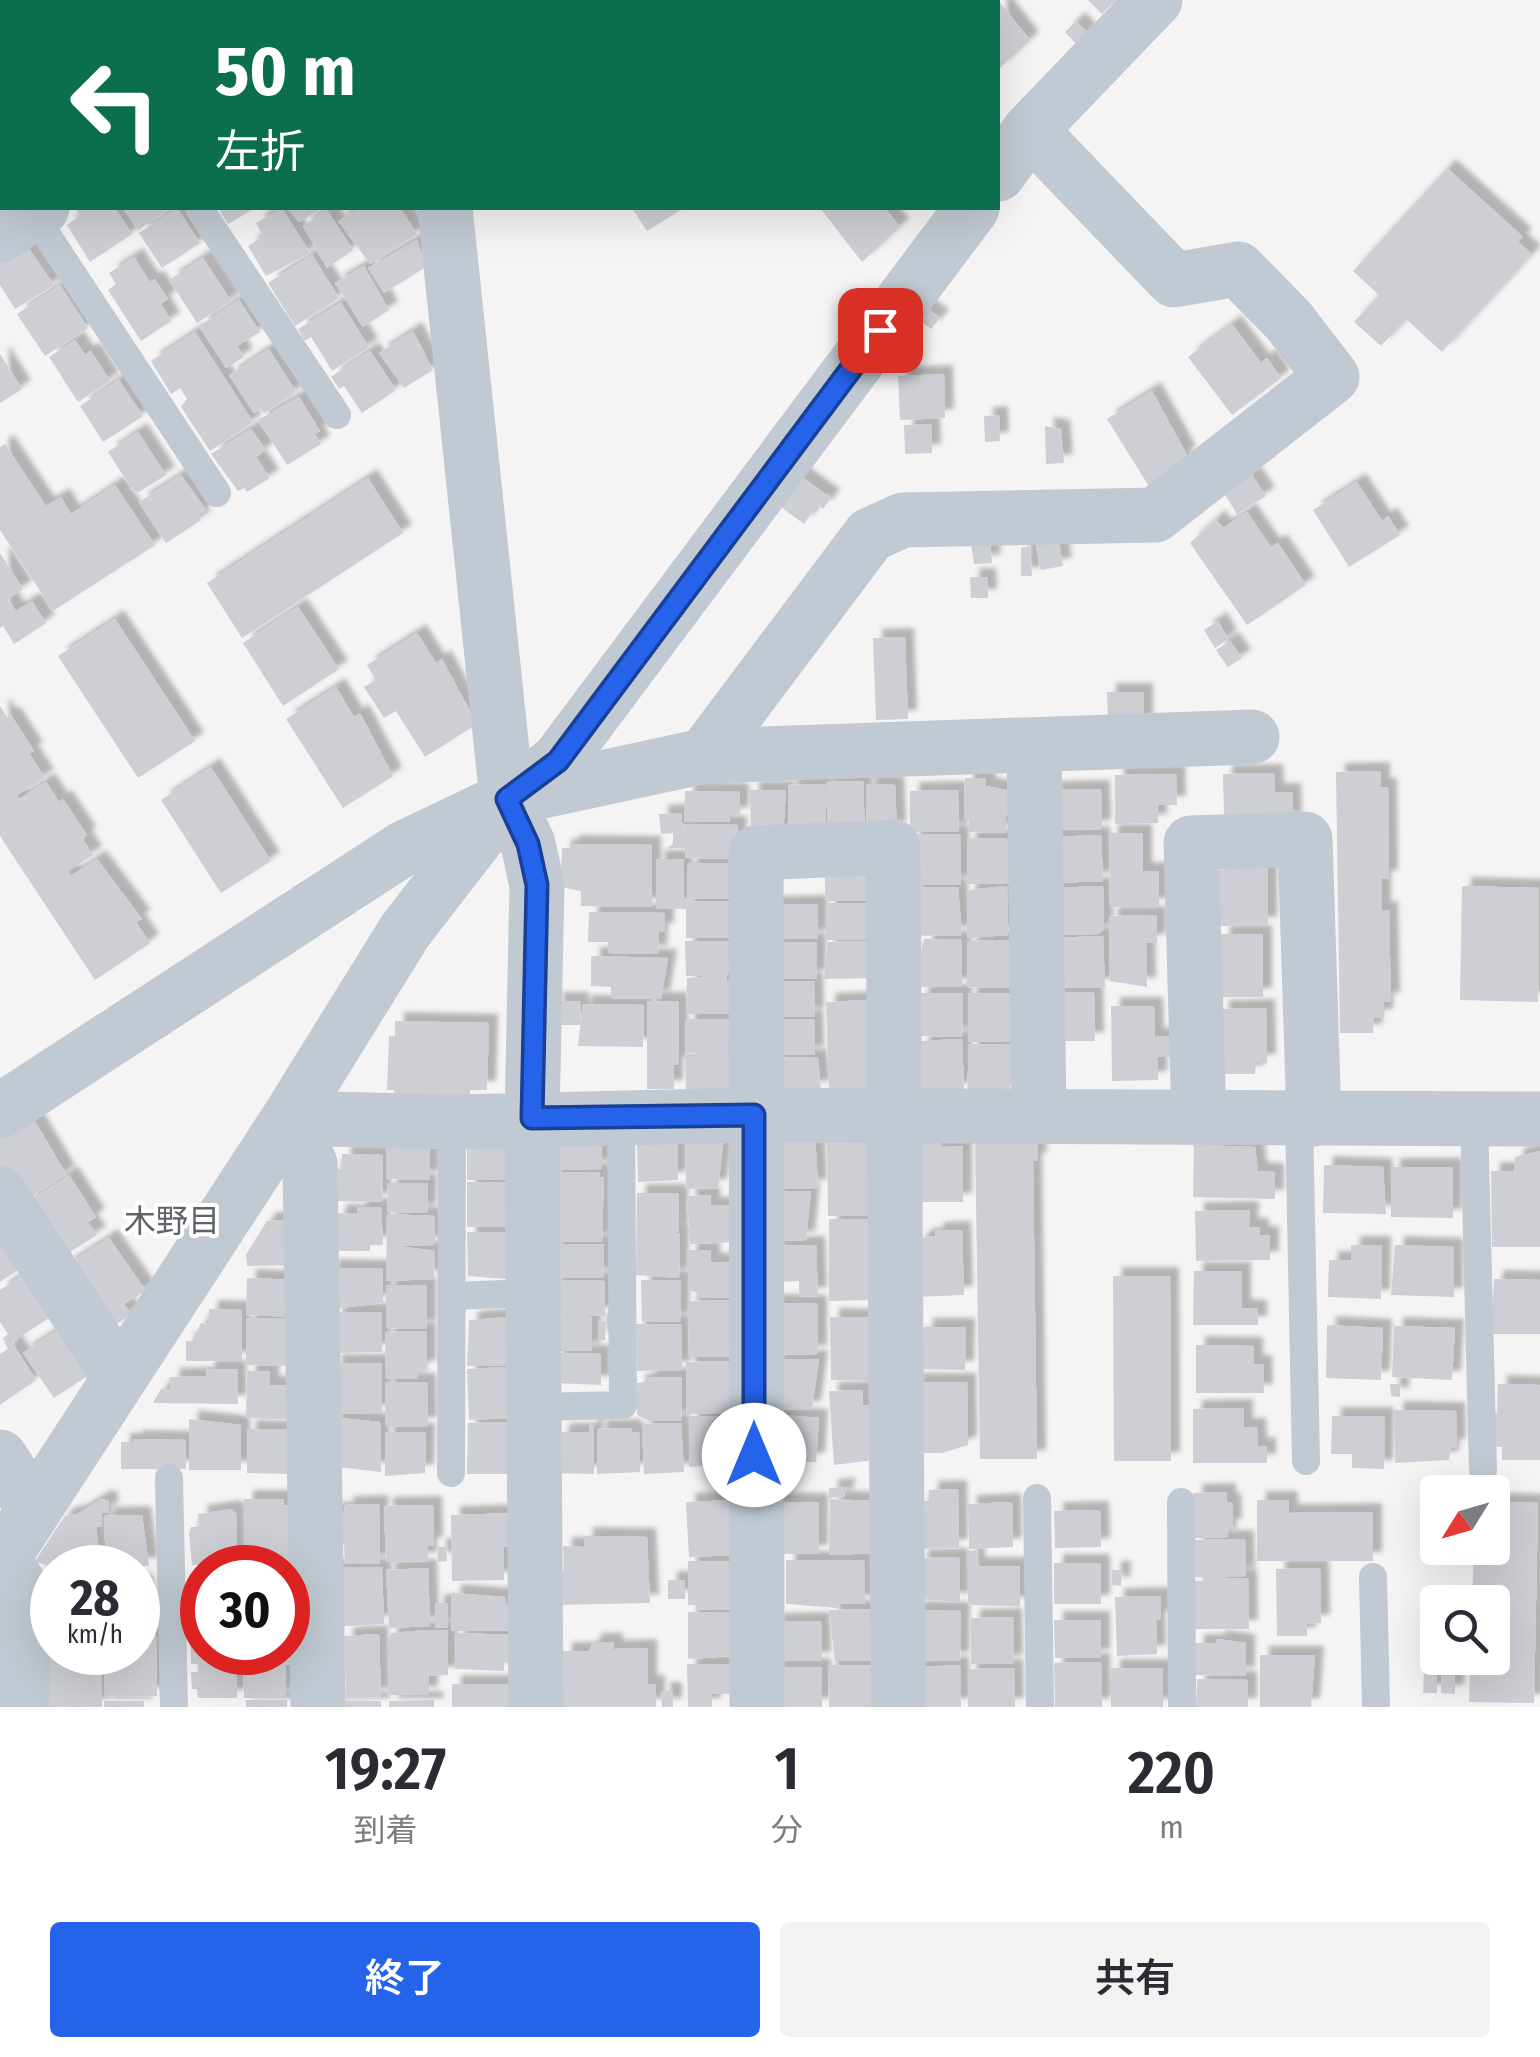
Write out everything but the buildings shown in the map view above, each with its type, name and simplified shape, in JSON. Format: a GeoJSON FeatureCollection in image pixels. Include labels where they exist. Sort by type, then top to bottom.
{"type":"FeatureCollection","features":[{"type":"Feature","properties":{"kind":"street"},"geometry":{"type":"LineString","coordinates":[[1000,171],[1030,130],[1155,0]]}},
{"type":"Feature","properties":{"kind":"street"},"geometry":{"type":"LineString","coordinates":[[704,756],[870,535],[903,520],[1155,515],[1332,377],[1289,321],[1238,268],[1174,280],[1030,130]]}},
{"type":"Feature","properties":{"kind":"street"},"geometry":{"type":"LineString","coordinates":[[445,210],[507,799],[528,844],[537,885],[532,1118],[536,1707]]}},
{"type":"Feature","properties":{"kind":"street"},"geometry":{"type":"LineString","coordinates":[[0,1110],[404,848],[507,799],[558,761],[971,210]]}},
{"type":"Feature","properties":{"kind":"street"},"geometry":{"type":"LineString","coordinates":[[22,1707],[22,1590],[1,1560],[289,1118],[404,931],[507,799],[704,756],[1252,737]]}},
{"type":"Feature","properties":{"kind":"street"},"geometry":{"type":"LineString","coordinates":[[1034,747],[1039,1116]]}},
{"type":"Feature","properties":{"kind":"street"},"geometry":{"type":"LineString","coordinates":[[1199,1119],[1191,843],[1305,839],[1306,1119]]}},
{"type":"Feature","properties":{"kind":"street"},"geometry":{"type":"LineString","coordinates":[[757,1707],[756,853],[893,846],[898,1707]]}},
{"type":"Feature","properties":{"kind":"street"},"geometry":{"type":"LineString","coordinates":[[289,1118],[452,1122],[754,1115],[1540,1119]]}},
{"type":"Feature","properties":{"kind":"street"},"geometry":{"type":"LineString","coordinates":[[289,1118],[310,1164],[318,1707]]}},
{"type":"Feature","properties":{"kind":"street"},"geometry":{"type":"LineString","coordinates":[[0,1194],[120,1378]]}},
{"type":"Feature","properties":{"kind":"street"},"geometry":{"type":"LineString","coordinates":[[0,1457],[34,1509]]}},
{"type":"Feature","properties":{"kind":"lane"},"geometry":{"type":"LineString","coordinates":[[200,210],[338,415]]}},
{"type":"Feature","properties":{"kind":"lane"},"geometry":{"type":"LineString","coordinates":[[25,219],[217,494]]}},
{"type":"Feature","properties":{"kind":"lane"},"geometry":{"type":"LineString","coordinates":[[532,1407],[623,1405],[621,1116]]}},
{"type":"Feature","properties":{"kind":"lane"},"geometry":{"type":"LineString","coordinates":[[1306,1119],[1306,1461]]}},
{"type":"Feature","properties":{"kind":"lane"},"geometry":{"type":"LineString","coordinates":[[1474,1119],[1483,1471]]}},
{"type":"Feature","properties":{"kind":"lane"},"geometry":{"type":"LineString","coordinates":[[451,1473],[452,1122]]}},
{"type":"Feature","properties":{"kind":"lane"},"geometry":{"type":"LineString","coordinates":[[452,1296],[532,1293]]}},
{"type":"Feature","properties":{"kind":"lane"},"geometry":{"type":"LineString","coordinates":[[169,1478],[174,1707]]}},
{"type":"Feature","properties":{"kind":"lane"},"geometry":{"type":"LineString","coordinates":[[1037,1498],[1040,1707]]}},
{"type":"Feature","properties":{"kind":"lane"},"geometry":{"type":"LineString","coordinates":[[1180,1502],[1182,1707]]}},
{"type":"Feature","properties":{"kind":"lane"},"geometry":{"type":"LineString","coordinates":[[1374,1577],[1376,1707]]}},
{"type":"Feature","properties":{"kind":"district","name":"木野目"},"geometry":{"type":"Point","coordinates":[172,1221]}},
{"type":"Feature","properties":{"kind":"route"},"geometry":{"type":"LineString","coordinates":[[754,1455],[754,1115],[532,1118],[537,885],[528,844],[507,799],[558,761],[880,330]]}}]}
